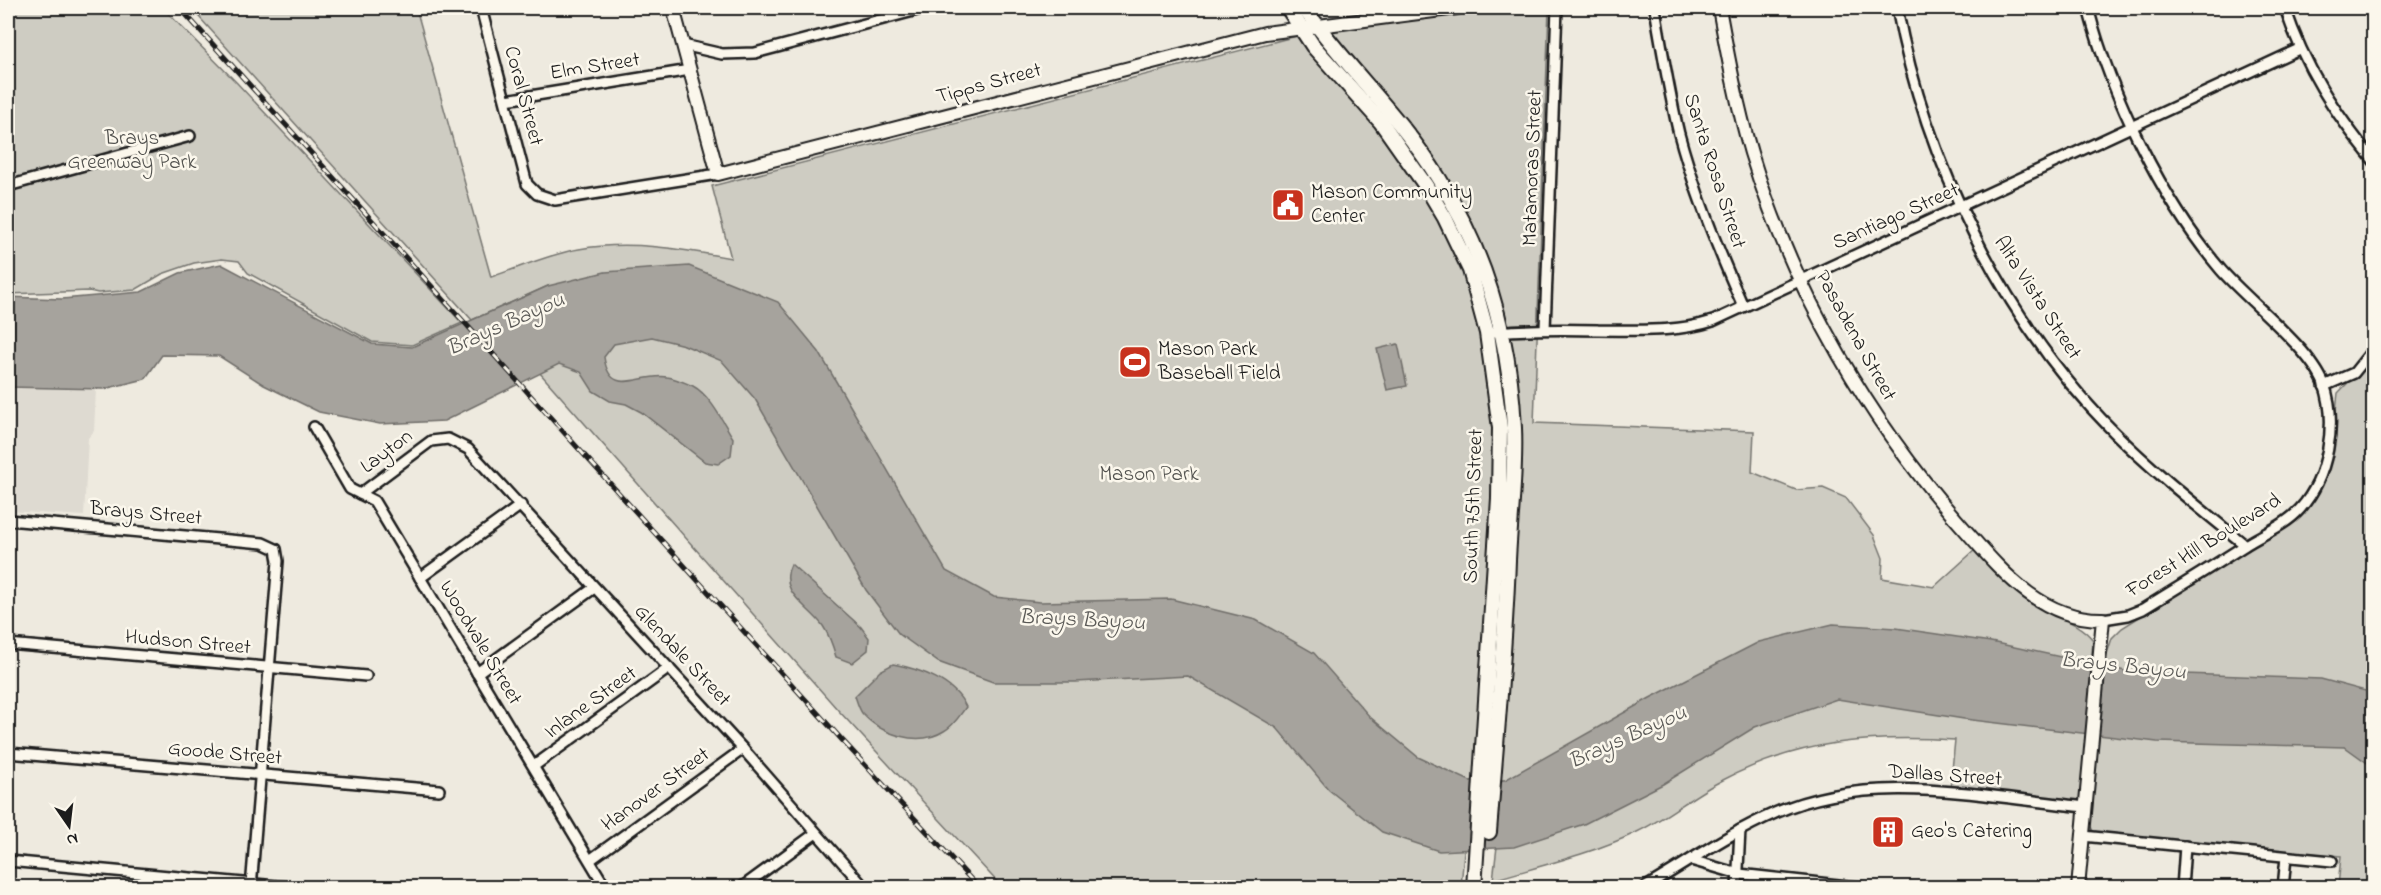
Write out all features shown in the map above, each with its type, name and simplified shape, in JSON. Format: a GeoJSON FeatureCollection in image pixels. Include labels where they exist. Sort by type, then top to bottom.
{"type":"FeatureCollection","features":[{"type":"Feature","properties":{"kind":"main road","name":"South 75th Street"},"geometry":{"type":"LineString","coordinates":[[1288,8],[1313,46],[1382,122],[1426,186],[1445,218],[1470,270],[1487,333],[1500,428],[1499,498],[1492,589],[1490,757]]}},
{"type":"Feature","properties":{"kind":"main road","name":"South 75th Street"},"geometry":{"type":"LineString","coordinates":[[1304,8],[1336,51],[1391,114],[1439,178],[1483,266],[1503,332],[1514,428],[1511,530],[1481,870],[1484,888]]}},
{"type":"Feature","properties":{"kind":"main road"},"geometry":{"type":"LineString","coordinates":[[1426,186],[1439,178]]}},
{"type":"Feature","properties":{"kind":"main road","name":"South 75th Street"},"geometry":{"type":"LineString","coordinates":[[1474,888],[1481,870]]}},
{"type":"Feature","properties":{"kind":"street","name":"Coral Street"},"geometry":{"type":"LineString","coordinates":[[481,8],[527,184],[534,190]]}},
{"type":"Feature","properties":{"kind":"street"},"geometry":{"type":"LineString","coordinates":[[673,8],[718,174]]}},
{"type":"Feature","properties":{"kind":"street"},"geometry":{"type":"LineString","coordinates":[[683,45],[722,54],[755,53],[925,8]]}},
{"type":"Feature","properties":{"kind":"street","name":"Tipps Street"},"geometry":{"type":"LineString","coordinates":[[534,190],[555,200],[718,174],[1265,33],[1457,8]]}},
{"type":"Feature","properties":{"kind":"street","name":"Matamoras Street"},"geometry":{"type":"LineString","coordinates":[[1545,329],[1557,8]]}},
{"type":"Feature","properties":{"kind":"street","name":"Santa Rosa Street"},"geometry":{"type":"LineString","coordinates":[[1655,8],[1669,89],[1686,157],[1707,219],[1743,306]]}},
{"type":"Feature","properties":{"kind":"street","name":"Pasadena Street"},"geometry":{"type":"LineString","coordinates":[[1719,8],[1735,93],[1752,156],[1801,279],[1852,381],[1900,451],[1946,509],[1996,566],[2034,598],[2066,615],[2103,619]]}},
{"type":"Feature","properties":{"kind":"street","name":"Alta Vista Street"},"geometry":{"type":"LineString","coordinates":[[1897,8],[1925,116],[1962,207],[1987,260],[2022,317],[2062,372],[2113,432],[2245,545]]}},
{"type":"Feature","properties":{"kind":"street","name":"Forest Hill Boulevard"},"geometry":{"type":"LineString","coordinates":[[2088,8],[2099,48],[2133,126],[2164,188],[2193,234],[2244,296],[2305,354],[2324,386],[2329,407],[2329,441],[2321,474],[2300,508],[2274,530],[2245,545],[2139,611],[2103,619]]}},
{"type":"Feature","properties":{"kind":"street"},"geometry":{"type":"LineString","coordinates":[[2285,8],[2299,49],[2343,123],[2373,161]]}},
{"type":"Feature","properties":{"kind":"street","name":"Santiago Street"},"geometry":{"type":"LineString","coordinates":[[1487,333],[1545,329],[1684,329],[1713,321],[2299,49]]}},
{"type":"Feature","properties":{"kind":"street","name":"Elm Street"},"geometry":{"type":"LineString","coordinates":[[506,100],[690,70]]}},
{"type":"Feature","properties":{"kind":"street"},"geometry":{"type":"LineString","coordinates":[[8,186],[190,136]]}},
{"type":"Feature","properties":{"kind":"street"},"geometry":{"type":"LineString","coordinates":[[2324,386],[2354,373],[2373,348]]}},
{"type":"Feature","properties":{"kind":"street","name":"Woodvale Street"},"geometry":{"type":"LineString","coordinates":[[314,427],[351,489],[374,501],[606,888]]}},
{"type":"Feature","properties":{"kind":"street","name":"Layton"},"geometry":{"type":"LineString","coordinates":[[360,494],[431,441],[448,439],[470,451]]}},
{"type":"Feature","properties":{"kind":"street","name":"Glendale Street"},"geometry":{"type":"LineString","coordinates":[[470,451],[743,749],[865,888]]}},
{"type":"Feature","properties":{"kind":"street"},"geometry":{"type":"LineString","coordinates":[[420,578],[521,505]]}},
{"type":"Feature","properties":{"kind":"street","name":"Brays Street"},"geometry":{"type":"LineString","coordinates":[[8,520],[263,543],[276,549],[278,561],[269,668]]}},
{"type":"Feature","properties":{"kind":"street"},"geometry":{"type":"LineString","coordinates":[[477,673],[594,588]]}},
{"type":"Feature","properties":{"kind":"street"},"geometry":{"type":"LineString","coordinates":[[2078,888],[2103,619]]}},
{"type":"Feature","properties":{"kind":"street","name":"Hudson Street"},"geometry":{"type":"LineString","coordinates":[[8,644],[366,676]]}},
{"type":"Feature","properties":{"kind":"street"},"geometry":{"type":"LineString","coordinates":[[252,886],[269,668]]}},
{"type":"Feature","properties":{"kind":"street","name":"Inlane Street"},"geometry":{"type":"LineString","coordinates":[[534,766],[669,668]]}},
{"type":"Feature","properties":{"kind":"street","name":"Hanover Street"},"geometry":{"type":"LineString","coordinates":[[590,860],[743,749]]}},
{"type":"Feature","properties":{"kind":"street","name":"Goode Street"},"geometry":{"type":"LineString","coordinates":[[8,753],[439,790]]}},
{"type":"Feature","properties":{"kind":"street","name":"Dallas Street"},"geometry":{"type":"LineString","coordinates":[[1644,888],[1740,830],[1775,812],[1808,800],[1851,791],[1894,788],[2086,807]]}},
{"type":"Feature","properties":{"kind":"street"},"geometry":{"type":"LineString","coordinates":[[1737,888],[1740,830]]}},
{"type":"Feature","properties":{"kind":"street"},"geometry":{"type":"LineString","coordinates":[[741,888],[816,833]]}},
{"type":"Feature","properties":{"kind":"street"},"geometry":{"type":"LineString","coordinates":[[2083,836],[2332,861]]}},
{"type":"Feature","properties":{"kind":"street"},"geometry":{"type":"LineString","coordinates":[[2182,888],[2184,846]]}},
{"type":"Feature","properties":{"kind":"street"},"geometry":{"type":"LineString","coordinates":[[2283,888],[2286,857]]}},
{"type":"Feature","properties":{"kind":"street"},"geometry":{"type":"LineString","coordinates":[[1691,860],[1738,874],[1866,888]]}},
{"type":"Feature","properties":{"kind":"street"},"geometry":{"type":"LineString","coordinates":[[8,861],[252,886],[299,888]]}},
{"type":"Feature","properties":{"kind":"shaded area"},"geometry":{"type":"Polygon","coordinates":[[[8,387],[96,389],[94,431],[88,438],[84,516],[8,511],[8,387]]]}},
{"type":"Feature","properties":{"kind":"green space","name":"Brays Greenway Park"},"geometry":{"type":"Polygon","coordinates":[[[8,8],[163,8],[237,83],[462,323],[412,345],[372,342],[248,273],[239,261],[222,259],[194,263],[162,274],[135,290],[98,293],[89,291],[8,294],[8,8]]]}},
{"type":"Feature","properties":{"kind":"green space","name":"Mason Park"},"geometry":{"type":"Polygon","coordinates":[[[191,8],[416,8],[491,277],[557,254],[598,246],[655,247],[731,258],[712,186],[1316,31],[1506,8],[1549,8],[1534,423],[1754,431],[1752,472],[1796,490],[1823,488],[1846,498],[1874,535],[1883,558],[1882,578],[1934,587],[1976,549],[2023,595],[2038,606],[2080,628],[2093,640],[2082,798],[2076,802],[1950,790],[1955,740],[1863,740],[1806,749],[1750,767],[1710,787],[1646,827],[1618,840],[1565,859],[1493,880],[1505,780],[1470,781],[1461,887],[1002,887],[838,710],[539,372],[591,349],[548,286],[472,320],[191,8]]]}},
{"type":"Feature","properties":{"kind":"green space"},"geometry":{"type":"Polygon","coordinates":[[[2373,357],[2373,887],[2338,887],[2341,856],[2094,833],[2090,825],[2107,654],[2112,638],[2122,628],[2263,539],[2306,506],[2331,455],[2338,393],[2373,357]]]}},
{"type":"Feature","properties":{"kind":"water","name":"Brays Bayou"},"geometry":{"type":"Polygon","coordinates":[[[221,264],[372,344],[412,347],[548,286],[605,272],[689,266],[778,302],[819,352],[946,571],[994,597],[1040,602],[1171,599],[1256,620],[1314,653],[1370,717],[1418,757],[1470,781],[1505,780],[1650,698],[1759,642],[1833,624],[1896,628],[1991,642],[2130,672],[2321,679],[2373,693],[2373,767],[2345,747],[2157,742],[1964,719],[1837,699],[1755,727],[1663,784],[1584,824],[1514,847],[1439,851],[1382,832],[1329,790],[1277,728],[1188,676],[1076,682],[993,682],[938,662],[899,634],[866,590],[755,399],[722,361],[684,345],[652,337],[614,344],[604,357],[607,370],[613,378],[620,381],[657,376],[667,377],[699,390],[716,409],[733,438],[731,455],[718,464],[705,462],[641,412],[626,404],[610,401],[593,391],[581,372],[559,364],[444,421],[380,424],[319,412],[264,385],[219,356],[162,355],[145,379],[104,389],[8,387],[8,297],[62,299],[141,292],[180,273],[221,264]]]}},
{"type":"Feature","properties":{"kind":"water"},"geometry":{"type":"Polygon","coordinates":[[[1398,344],[1407,386],[1387,390],[1377,349],[1398,344]]]}},
{"type":"Feature","properties":{"kind":"water"},"geometry":{"type":"Polygon","coordinates":[[[791,564],[861,627],[869,638],[868,650],[852,663],[836,657],[823,626],[791,591],[788,574],[791,564]]]}},
{"type":"Feature","properties":{"kind":"water"},"geometry":{"type":"Polygon","coordinates":[[[893,664],[925,673],[945,683],[961,698],[966,707],[951,726],[934,736],[912,738],[890,733],[870,721],[862,713],[855,696],[880,671],[893,664]]]}},
{"type":"Feature","properties":{"kind":"railway"},"geometry":{"type":"LineString","coordinates":[[180,8],[843,741],[979,888]]}},
{"type":"Feature","properties":{"kind":"place","name":"Mason Community Center"},"geometry":{"type":"Point","coordinates":[1288,205]}},
{"type":"Feature","properties":{"kind":"place","name":"Mason Park Baseball Field"},"geometry":{"type":"Point","coordinates":[1135,362]}},
{"type":"Feature","properties":{"kind":"place","name":"Geo's Catering"},"geometry":{"type":"Point","coordinates":[1888,832]}}]}
